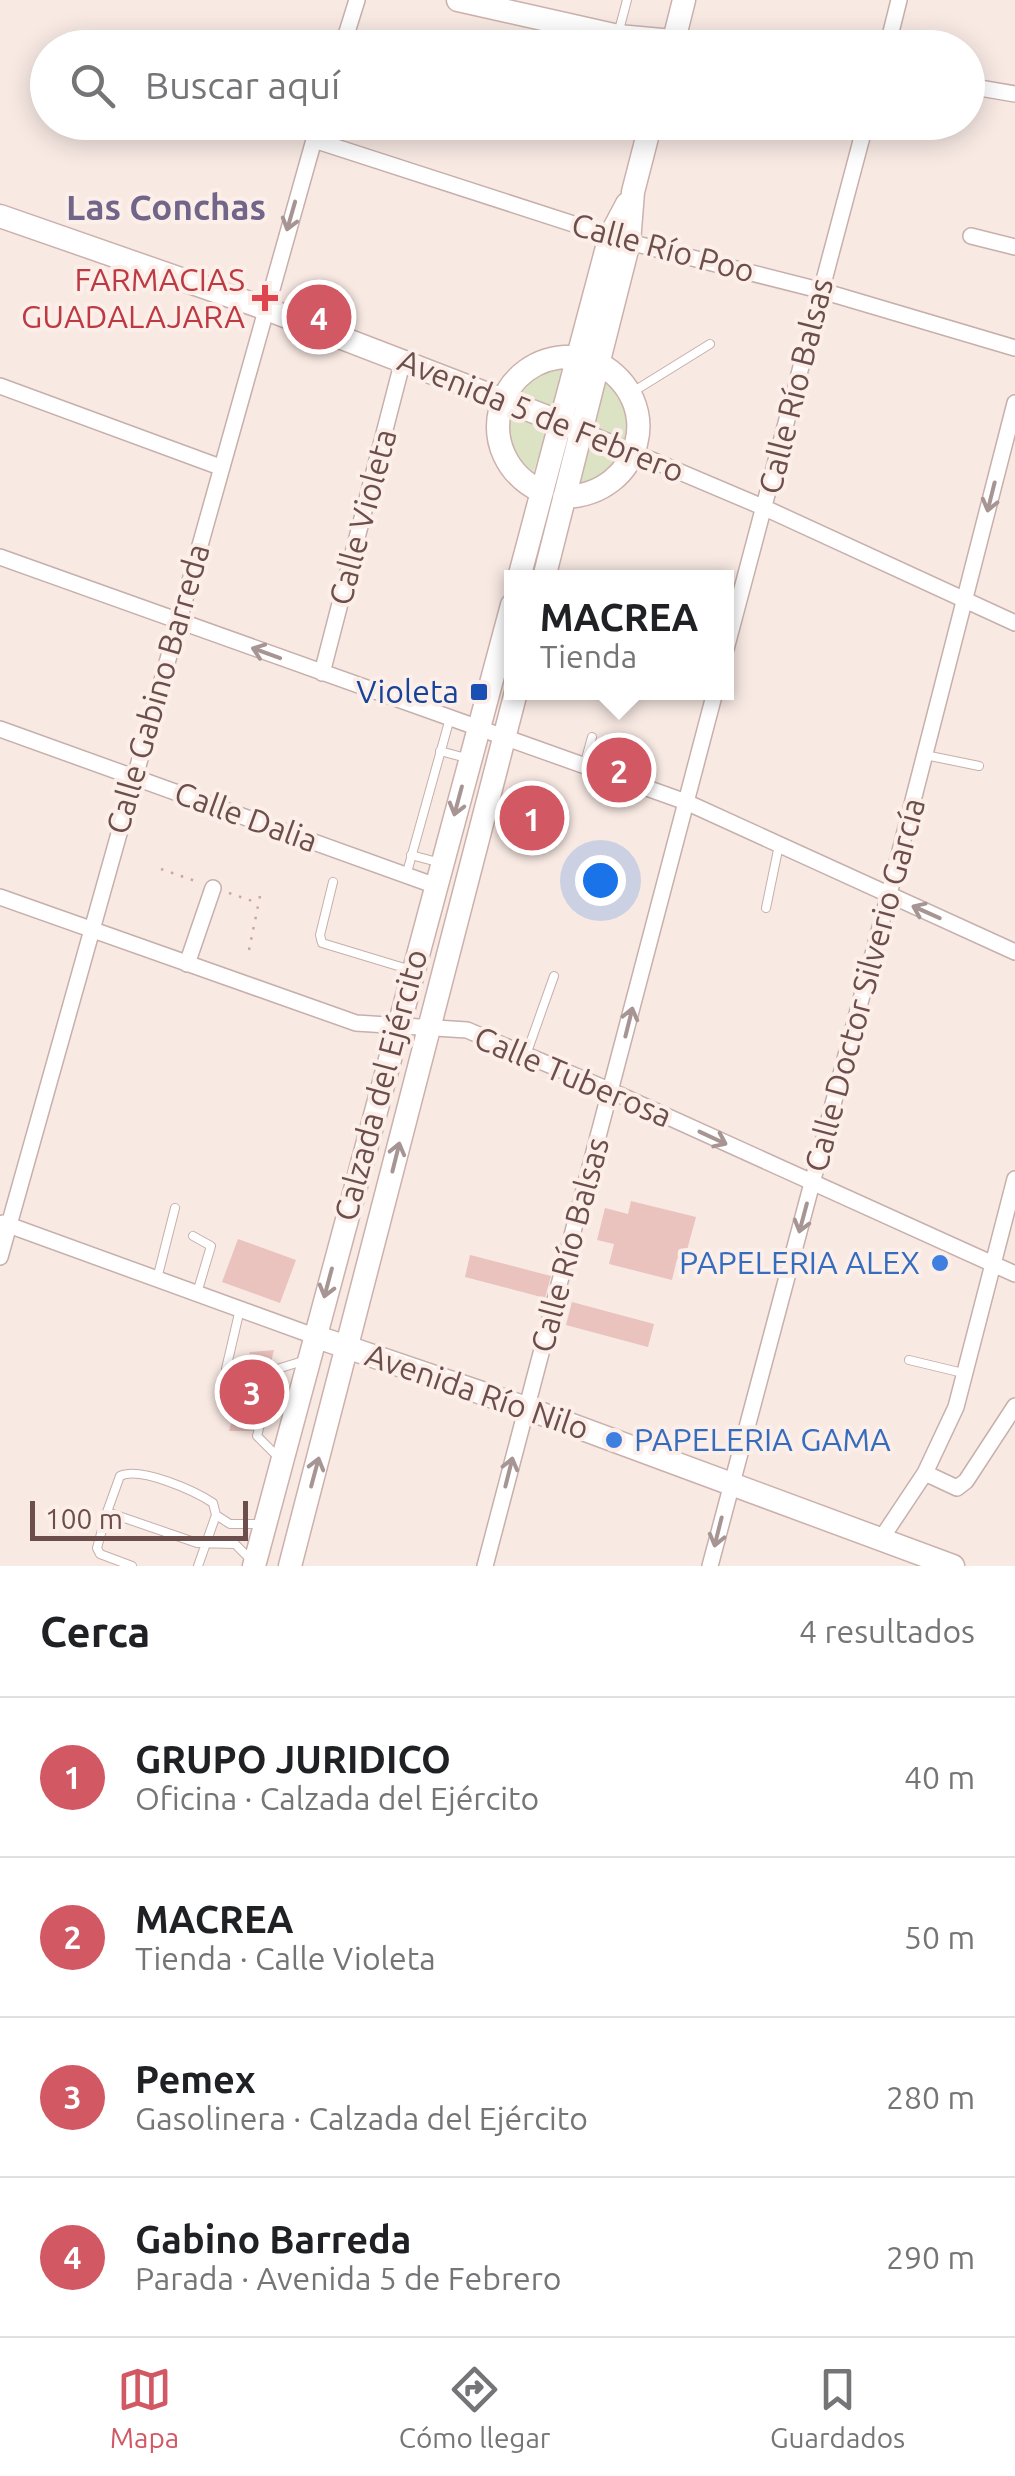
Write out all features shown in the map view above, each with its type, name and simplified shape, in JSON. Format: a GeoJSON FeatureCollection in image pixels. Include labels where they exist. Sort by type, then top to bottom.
{"type":"FeatureCollection","features":[{"type":"Feature","properties":{"kind":"main road"},"geometry":{"type":"LineString","coordinates":[[458,0],[591,30]]}},
{"type":"Feature","properties":{"kind":"main road"},"geometry":{"type":"LineString","coordinates":[[676,30],[684,0]]}},
{"type":"Feature","properties":{"kind":"main road"},"geometry":{"type":"LineString","coordinates":[[522,570],[553,495],[647,140]]}},
{"type":"Feature","properties":{"kind":"main road","name":"Avenida 5 de Febrero"},"geometry":{"type":"LineString","coordinates":[[0,216],[264,308],[571,426]]}},
{"type":"Feature","properties":{"kind":"main road"},"geometry":{"type":"LineString","coordinates":[[550,358],[588,360],[620,379],[630,393],[639,428],[634,452],[627,466],[603,488],[586,495],[553,495],[514,472],[504,456],[498,438],[503,399],[518,377],[532,366],[550,358]]}},
{"type":"Feature","properties":{"kind":"main road"},"geometry":{"type":"LineString","coordinates":[[545,570],[553,495]]}},
{"type":"Feature","properties":{"kind":"main road","name":"Calzada del Ejército"},"geometry":{"type":"LineString","coordinates":[[254,1565],[504,634]]}},
{"type":"Feature","properties":{"kind":"main road","name":"Calzada del Ejército"},"geometry":{"type":"LineString","coordinates":[[290,1566],[514,700]]}},
{"type":"Feature","properties":{"kind":"main road","name":"Avenida Río Nilo"},"geometry":{"type":"LineString","coordinates":[[314,1336],[526,1408],[880,1539],[910,1558],[954,1566]]}},
{"type":"Feature","properties":{"kind":"street"},"geometry":{"type":"LineString","coordinates":[[348,30],[357,0]]}},
{"type":"Feature","properties":{"kind":"street"},"geometry":{"type":"LineString","coordinates":[[890,30],[898,0]]}},
{"type":"Feature","properties":{"kind":"street"},"geometry":{"type":"LineString","coordinates":[[985,89],[1015,94]]}},
{"type":"Feature","properties":{"kind":"street","name":"Calle Río Poo"},"geometry":{"type":"LineString","coordinates":[[314,140],[619,239],[820,290],[1015,348]]}},
{"type":"Feature","properties":{"kind":"street","name":"Calle Gabino Barreda"},"geometry":{"type":"LineString","coordinates":[[0,1257],[4,1224],[314,140]]}},
{"type":"Feature","properties":{"kind":"street","name":"Calle Río Balsas"},"geometry":{"type":"LineString","coordinates":[[734,620],[861,140]]}},
{"type":"Feature","properties":{"kind":"street"},"geometry":{"type":"LineString","coordinates":[[971,236],[1015,247]]}},
{"type":"Feature","properties":{"kind":"street","name":"Calle Violeta"},"geometry":{"type":"LineString","coordinates":[[322,673],[404,360]]}},
{"type":"Feature","properties":{"kind":"street"},"geometry":{"type":"LineString","coordinates":[[0,386],[220,468]]}},
{"type":"Feature","properties":{"kind":"street","name":"Calle Doctor Silverio García"},"geometry":{"type":"LineString","coordinates":[[710,1566],[1015,402]]}},
{"type":"Feature","properties":{"kind":"street","name":"Avenida 5 de Febrero"},"geometry":{"type":"LineString","coordinates":[[571,426],[764,508],[1015,623]]}},
{"type":"Feature","properties":{"kind":"street"},"geometry":{"type":"LineString","coordinates":[[0,557],[686,802],[1015,952]]}},
{"type":"Feature","properties":{"kind":"street","name":"Calle Río Balsas"},"geometry":{"type":"LineString","coordinates":[[485,1566],[713,700]]}},
{"type":"Feature","properties":{"kind":"street","name":"Calle Dalia"},"geometry":{"type":"LineString","coordinates":[[0,729],[436,886]]}},
{"type":"Feature","properties":{"kind":"street"},"geometry":{"type":"LineString","coordinates":[[187,964],[213,888]]}},
{"type":"Feature","properties":{"kind":"street","name":"Calle Tuberosa"},"geometry":{"type":"LineString","coordinates":[[0,897],[356,1023],[467,1030],[1015,1274]]}},
{"type":"Feature","properties":{"kind":"street"},"geometry":{"type":"LineString","coordinates":[[880,1539],[924,1474],[952,1419],[1015,1179]]}},
{"type":"Feature","properties":{"kind":"street","name":"Avenida Río Nilo"},"geometry":{"type":"LineString","coordinates":[[4,1224],[314,1336]]}},
{"type":"Feature","properties":{"kind":"street"},"geometry":{"type":"LineString","coordinates":[[924,1474],[957,1488],[966,1481],[1015,1406]]}},
{"type":"Feature","properties":{"kind":"lane"},"geometry":{"type":"LineString","coordinates":[[620,30],[627,0]]}},
{"type":"Feature","properties":{"kind":"lane"},"geometry":{"type":"LineString","coordinates":[[630,393],[710,344]]}},
{"type":"Feature","properties":{"kind":"lane"},"geometry":{"type":"LineString","coordinates":[[406,876],[450,718]]}},
{"type":"Feature","properties":{"kind":"lane"},"geometry":{"type":"LineString","coordinates":[[584,766],[592,737]]}},
{"type":"Feature","properties":{"kind":"lane"},"geometry":{"type":"LineString","coordinates":[[440,751],[470,759]]}},
{"type":"Feature","properties":{"kind":"lane"},"geometry":{"type":"LineString","coordinates":[[925,755],[978,766]]}},
{"type":"Feature","properties":{"kind":"lane"},"geometry":{"type":"LineString","coordinates":[[766,908],[779,844]]}},
{"type":"Feature","properties":{"kind":"lane"},"geometry":{"type":"LineString","coordinates":[[412,854],[442,863]]}},
{"type":"Feature","properties":{"kind":"lane"},"geometry":{"type":"LineString","coordinates":[[334,882],[320,935],[322,943],[412,970]]}},
{"type":"Feature","properties":{"kind":"lane"},"geometry":{"type":"LineString","coordinates":[[526,1055],[554,976]]}},
{"type":"Feature","properties":{"kind":"lane"},"geometry":{"type":"LineString","coordinates":[[157,1279],[175,1208]]}},
{"type":"Feature","properties":{"kind":"lane"},"geometry":{"type":"LineString","coordinates":[[193,1236],[211,1246],[196,1294]]}},
{"type":"Feature","properties":{"kind":"lane"},"geometry":{"type":"LineString","coordinates":[[240,1309],[226,1369],[268,1394]]}},
{"type":"Feature","properties":{"kind":"lane"},"geometry":{"type":"LineString","coordinates":[[281,1460],[257,1436],[278,1367],[307,1360]]}},
{"type":"Feature","properties":{"kind":"lane"},"geometry":{"type":"LineString","coordinates":[[909,1360],[966,1373]]}},
{"type":"Feature","properties":{"kind":"lane"},"geometry":{"type":"LineString","coordinates":[[132,1566],[100,1554],[97,1548],[120,1476],[135,1471],[200,1494],[213,1503],[216,1515],[198,1566]]}},
{"type":"Feature","properties":{"kind":"lane"},"geometry":{"type":"LineString","coordinates":[[107,1512],[205,1546],[235,1544],[254,1565]]}},
{"type":"Feature","properties":{"kind":"lane"},"geometry":{"type":"LineString","coordinates":[[216,1515],[242,1526],[265,1523]]}},
{"type":"Feature","properties":{"kind":"path"},"geometry":{"type":"LineString","coordinates":[[250,950],[260,896]]}},
{"type":"Feature","properties":{"kind":"green space"},"geometry":{"type":"Polygon","coordinates":[[[568,360],[552,414],[511,391],[568,360]]]}},
{"type":"Feature","properties":{"kind":"green space"},"geometry":{"type":"Polygon","coordinates":[[[597,375],[607,379],[632,419],[627,442],[585,425],[597,375]]]}},
{"type":"Feature","properties":{"kind":"green space"},"geometry":{"type":"Polygon","coordinates":[[[506,410],[549,425],[530,482],[512,467],[506,410]]]}},
{"type":"Feature","properties":{"kind":"green space"},"geometry":{"type":"Polygon","coordinates":[[[583,440],[629,459],[568,494],[583,440]]]}},
{"type":"Feature","properties":{"kind":"building"},"geometry":{"type":"Polygon","coordinates":[[[631,1201],[696,1217],[684,1261],[677,1259],[672,1280],[609,1264],[614,1244],[597,1240],[605,1208],[628,1214],[631,1201]]]}},
{"type":"Feature","properties":{"kind":"building"},"geometry":{"type":"Polygon","coordinates":[[[238,1239],[296,1260],[280,1303],[222,1282],[238,1239]]]}},
{"type":"Feature","properties":{"kind":"building"},"geometry":{"type":"Polygon","coordinates":[[[470,1255],[551,1276],[545,1298],[465,1277],[470,1255]]]}},
{"type":"Feature","properties":{"kind":"building"},"geometry":{"type":"Polygon","coordinates":[[[572,1302],[654,1324],[648,1347],[566,1325],[572,1302]]]}},
{"type":"Feature","properties":{"kind":"building"},"geometry":{"type":"Polygon","coordinates":[[[274,1350],[254,1431],[229,1431],[250,1352],[274,1350]]]}},
{"type":"Feature","properties":{"kind":"place","name":"FARMACIAS GUADALAJARA"},"geometry":{"type":"Point","coordinates":[265,298]}},
{"type":"Feature","properties":{"kind":"place","name":"Gabino Barreda"},"geometry":{"type":"Point","coordinates":[319,317]}},
{"type":"Feature","properties":{"kind":"place","name":"Violeta"},"geometry":{"type":"Point","coordinates":[479,692]}},
{"type":"Feature","properties":{"kind":"place","name":"MACREA"},"geometry":{"type":"Point","coordinates":[619,770]}},
{"type":"Feature","properties":{"kind":"place","name":"GRUPO JURIDICO"},"geometry":{"type":"Point","coordinates":[532,818]}},
{"type":"Feature","properties":{"kind":"place","name":"PAPELERIA ALEX"},"geometry":{"type":"Point","coordinates":[940,1263]}},
{"type":"Feature","properties":{"kind":"place","name":"Pemex"},"geometry":{"type":"Point","coordinates":[252,1392]}},
{"type":"Feature","properties":{"kind":"place","name":"PAPELERIA GAMA"},"geometry":{"type":"Point","coordinates":[614,1440]}},
{"type":"Feature","properties":{"kind":"district","name":"Las Conchas"},"geometry":{"type":"Point","coordinates":[166,208]}}]}
